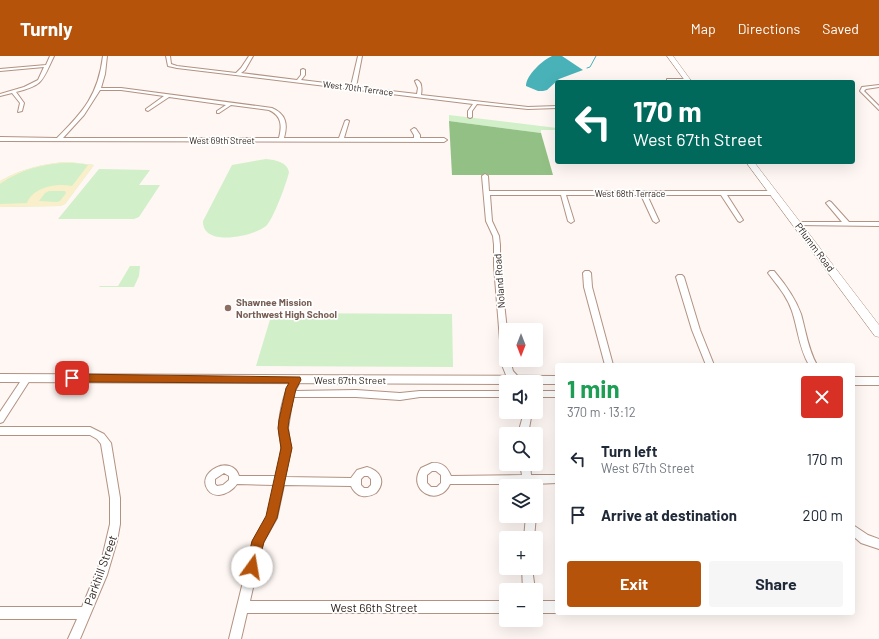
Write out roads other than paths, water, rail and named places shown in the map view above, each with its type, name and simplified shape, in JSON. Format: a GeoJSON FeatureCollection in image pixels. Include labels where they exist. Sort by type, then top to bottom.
{"type":"FeatureCollection","features":[{"type":"Feature","properties":{"kind":"main road"},"geometry":{"type":"LineString","coordinates":[[670,56],[687,80]]}},
{"type":"Feature","properties":{"kind":"main road","name":"Pflumm Road"},"geometry":{"type":"LineString","coordinates":[[752,164],[879,333]]}},
{"type":"Feature","properties":{"kind":"street"},"geometry":{"type":"LineString","coordinates":[[0,95],[26,88],[40,81],[52,56]]}},
{"type":"Feature","properties":{"kind":"street"},"geometry":{"type":"LineString","coordinates":[[58,140],[73,124],[98,88],[105,56]]}},
{"type":"Feature","properties":{"kind":"street","name":"West 70th Terrace"},"geometry":{"type":"LineString","coordinates":[[168,56],[169,63],[172,66],[419,96],[522,107],[555,107]]}},
{"type":"Feature","properties":{"kind":"street"},"geometry":{"type":"LineString","coordinates":[[237,74],[251,56]]}},
{"type":"Feature","properties":{"kind":"street"},"geometry":{"type":"LineString","coordinates":[[353,88],[360,56]]}},
{"type":"Feature","properties":{"kind":"street"},"geometry":{"type":"LineString","coordinates":[[0,70],[48,66]]}},
{"type":"Feature","properties":{"kind":"street"},"geometry":{"type":"LineString","coordinates":[[298,81],[303,75],[304,70]]}},
{"type":"Feature","properties":{"kind":"street"},"geometry":{"type":"LineString","coordinates":[[417,81],[420,88],[419,96]]}},
{"type":"Feature","properties":{"kind":"street"},"geometry":{"type":"LineString","coordinates":[[879,86],[864,88],[863,93],[879,109]]}},
{"type":"Feature","properties":{"kind":"street"},"geometry":{"type":"LineString","coordinates":[[98,88],[169,95],[270,109],[279,113],[282,117],[284,131],[281,140]]}},
{"type":"Feature","properties":{"kind":"street"},"geometry":{"type":"LineString","coordinates":[[13,92],[22,103],[20,111]]}},
{"type":"Feature","properties":{"kind":"street"},"geometry":{"type":"LineString","coordinates":[[148,110],[169,95]]}},
{"type":"Feature","properties":{"kind":"street"},"geometry":{"type":"LineString","coordinates":[[470,117],[470,111],[476,102]]}},
{"type":"Feature","properties":{"kind":"street"},"geometry":{"type":"LineString","coordinates":[[219,112],[230,104]]}},
{"type":"Feature","properties":{"kind":"street"},"geometry":{"type":"LineString","coordinates":[[341,140],[348,121]]}},
{"type":"Feature","properties":{"kind":"street"},"geometry":{"type":"LineString","coordinates":[[414,130],[417,135],[417,140]]}},
{"type":"Feature","properties":{"kind":"street","name":"West 69th Street"},"geometry":{"type":"LineString","coordinates":[[0,140],[444,140]]}},
{"type":"Feature","properties":{"kind":"street","name":"Noland Road"},"geometry":{"type":"LineString","coordinates":[[485,176],[489,221],[496,236],[497,266],[506,365],[511,375]]}},
{"type":"Feature","properties":{"kind":"street","name":"West 68th Terrace"},"geometry":{"type":"LineString","coordinates":[[487,193],[774,193]]}},
{"type":"Feature","properties":{"kind":"street"},"geometry":{"type":"LineString","coordinates":[[563,193],[571,221]]}},
{"type":"Feature","properties":{"kind":"street"},"geometry":{"type":"LineString","coordinates":[[643,193],[656,221]]}},
{"type":"Feature","properties":{"kind":"street"},"geometry":{"type":"LineString","coordinates":[[723,193],[740,220]]}},
{"type":"Feature","properties":{"kind":"street"},"geometry":{"type":"LineString","coordinates":[[829,203],[847,224]]}},
{"type":"Feature","properties":{"kind":"street"},"geometry":{"type":"LineString","coordinates":[[798,224],[879,224]]}},
{"type":"Feature","properties":{"kind":"street"},"geometry":{"type":"LineString","coordinates":[[587,273],[588,287],[608,363]]}},
{"type":"Feature","properties":{"kind":"street"},"geometry":{"type":"LineString","coordinates":[[772,273],[792,301],[804,347],[812,363]]}},
{"type":"Feature","properties":{"kind":"street"},"geometry":{"type":"LineString","coordinates":[[680,277],[696,330],[709,363]]}},
{"type":"Feature","properties":{"kind":"street","name":"West 67th Street"},"geometry":{"type":"LineString","coordinates":[[0,378],[499,381]]}},
{"type":"Feature","properties":{"kind":"street"},"geometry":{"type":"LineString","coordinates":[[0,419],[27,378]]}},
{"type":"Feature","properties":{"kind":"street"},"geometry":{"type":"LineString","coordinates":[[236,639],[258,541],[272,518],[286,448],[283,428],[291,388],[297,380]]}},
{"type":"Feature","properties":{"kind":"street","name":"West 67th Street"},"geometry":{"type":"LineString","coordinates":[[543,380],[555,380]]}},
{"type":"Feature","properties":{"kind":"street"},"geometry":{"type":"LineString","coordinates":[[855,381],[879,381]]}},
{"type":"Feature","properties":{"kind":"street","name":"West 67th Street"},"geometry":{"type":"LineString","coordinates":[[290,394],[364,394],[389,397],[412,397],[420,394],[499,394]]}},
{"type":"Feature","properties":{"kind":"street"},"geometry":{"type":"LineString","coordinates":[[543,394],[555,394]]}},
{"type":"Feature","properties":{"kind":"street","name":"Parkhill Street"},"geometry":{"type":"LineString","coordinates":[[0,431],[90,431],[99,434],[107,443],[115,498],[115,530],[109,553],[74,639]]}},
{"type":"Feature","properties":{"kind":"street"},"geometry":{"type":"LineString","coordinates":[[543,480],[555,479]]}},
{"type":"Feature","properties":{"kind":"street"},"geometry":{"type":"LineString","coordinates":[[234,480],[354,482]]}},
{"type":"Feature","properties":{"kind":"street"},"geometry":{"type":"LineString","coordinates":[[447,480],[499,481]]}},
{"type":"Feature","properties":{"kind":"street"},"geometry":{"type":"LineString","coordinates":[[855,532],[865,539],[879,544]]}},
{"type":"Feature","properties":{"kind":"street","name":"West 66th Street"},"geometry":{"type":"LineString","coordinates":[[243,607],[499,607]]}},
{"type":"Feature","properties":{"kind":"street"},"geometry":{"type":"LineString","coordinates":[[543,607],[555,607]]}},
{"type":"Feature","properties":{"kind":"street"},"geometry":{"type":"LineString","coordinates":[[0,613],[84,613]]}},
{"type":"Feature","properties":{"kind":"water"},"geometry":{"type":"Polygon","coordinates":[[[552,56],[562,56],[583,70],[555,80],[555,83],[547,90],[538,91],[526,86],[529,77],[544,61],[552,56]]]}},
{"type":"Feature","properties":{"kind":"waterway"},"geometry":{"type":"LineString","coordinates":[[587,68],[590,67],[596,56]]}},
{"type":"Feature","properties":{"kind":"place","name":"Shawnee Mission Northwest High School"},"geometry":{"type":"Point","coordinates":[228,308]}}]}
